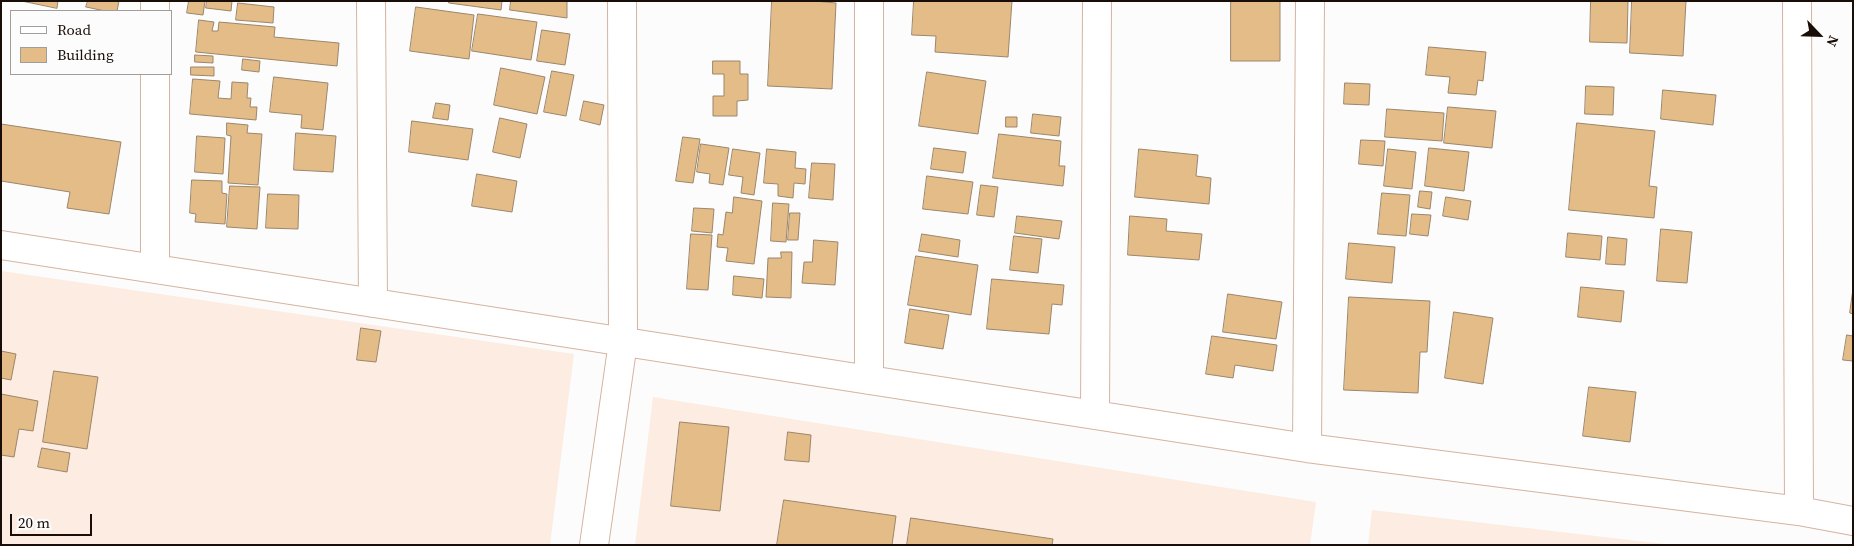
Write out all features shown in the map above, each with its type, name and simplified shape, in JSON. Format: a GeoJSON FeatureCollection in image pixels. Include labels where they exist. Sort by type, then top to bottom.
{"type":"FeatureCollection","features":[{"type":"Feature","properties":{"kind":"street"},"geometry":{"type":"LineString","coordinates":[[371,1],[373,303]]}},
{"type":"Feature","properties":{"kind":"street"},"geometry":{"type":"LineString","coordinates":[[594,545],[623,342],[622,1]]}},
{"type":"Feature","properties":{"kind":"street"},"geometry":{"type":"LineString","coordinates":[[869,1],[869,380]]}},
{"type":"Feature","properties":{"kind":"street"},"geometry":{"type":"LineString","coordinates":[[1095,415],[1097,1]]}},
{"type":"Feature","properties":{"kind":"street"},"geometry":{"type":"LineString","coordinates":[[1307,448],[1310,1]]}},
{"type":"Feature","properties":{"kind":"street"},"geometry":{"type":"LineString","coordinates":[[1797,1],[1799,511]]}},
{"type":"Feature","properties":{"kind":"street"},"geometry":{"type":"LineString","coordinates":[[155,75],[155,269]]}},
{"type":"Feature","properties":{"kind":"street"},"geometry":{"type":"LineString","coordinates":[[1,245],[1307,448],[1799,511],[1853,521]]}},
{"type":"Feature","properties":{"kind":"shaded area"},"geometry":{"type":"Polygon","coordinates":[[[1,271],[574,354],[550,545],[1,545],[1,271]]]}},
{"type":"Feature","properties":{"kind":"shaded area"},"geometry":{"type":"Polygon","coordinates":[[[653,397],[1316,502],[1310,545],[635,545],[653,397]]]}},
{"type":"Feature","properties":{"kind":"shaded area"},"geometry":{"type":"Polygon","coordinates":[[[1372,510],[1673,545],[1368,545],[1372,510]]]}},
{"type":"Feature","properties":{"kind":"building"},"geometry":{"type":"Polygon","coordinates":[[[22,1],[58,1],[57,8],[22,1]]]}},
{"type":"Feature","properties":{"kind":"building"},"geometry":{"type":"Polygon","coordinates":[[[88,1],[119,1],[117,10],[100,10],[86,7],[88,1]]]}},
{"type":"Feature","properties":{"kind":"building"},"geometry":{"type":"Polygon","coordinates":[[[189,1],[205,1],[203,15],[187,13],[189,1]]]}},
{"type":"Feature","properties":{"kind":"building"},"geometry":{"type":"Polygon","coordinates":[[[207,1],[232,1],[231,11],[206,8],[207,1]]]}},
{"type":"Feature","properties":{"kind":"building"},"geometry":{"type":"Polygon","coordinates":[[[449,1],[502,1],[501,10],[449,3],[449,1]]]}},
{"type":"Feature","properties":{"kind":"building"},"geometry":{"type":"Polygon","coordinates":[[[511,1],[567,1],[567,18],[510,10],[511,1]]]}},
{"type":"Feature","properties":{"kind":"building"},"geometry":{"type":"Polygon","coordinates":[[[772,1],[836,3],[832,89],[768,86],[772,1]]]}},
{"type":"Feature","properties":{"kind":"building"},"geometry":{"type":"Polygon","coordinates":[[[914,1],[1012,1],[1008,57],[935,52],[936,36],[912,35],[914,1]]]}},
{"type":"Feature","properties":{"kind":"building"},"geometry":{"type":"Polygon","coordinates":[[[1231,1],[1280,1],[1280,61],[1231,61],[1231,1]]]}},
{"type":"Feature","properties":{"kind":"building"},"geometry":{"type":"Polygon","coordinates":[[[1591,1],[1628,1],[1627,43],[1590,42],[1591,1]]]}},
{"type":"Feature","properties":{"kind":"building"},"geometry":{"type":"Polygon","coordinates":[[[1632,1],[1686,1],[1683,56],[1630,53],[1632,1]]]}},
{"type":"Feature","properties":{"kind":"building"},"geometry":{"type":"Polygon","coordinates":[[[238,3],[274,7],[273,23],[236,20],[238,3]]]}},
{"type":"Feature","properties":{"kind":"building"},"geometry":{"type":"Polygon","coordinates":[[[416,7],[474,15],[469,59],[410,51],[416,7]]]}},
{"type":"Feature","properties":{"kind":"building"},"geometry":{"type":"Polygon","coordinates":[[[478,14],[537,22],[531,60],[472,51],[478,14]]]}},
{"type":"Feature","properties":{"kind":"building"},"geometry":{"type":"Polygon","coordinates":[[[199,20],[214,22],[212,31],[218,31],[219,22],[275,27],[274,37],[339,43],[337,66],[196,52],[199,20]]]}},
{"type":"Feature","properties":{"kind":"building"},"geometry":{"type":"Polygon","coordinates":[[[542,30],[570,34],[565,65],[537,61],[542,30]]]}},
{"type":"Feature","properties":{"kind":"building"},"geometry":{"type":"Polygon","coordinates":[[[1429,47],[1486,52],[1483,81],[1478,80],[1476,95],[1448,93],[1450,77],[1426,75],[1429,47]]]}},
{"type":"Feature","properties":{"kind":"building"},"geometry":{"type":"Polygon","coordinates":[[[195,55],[213,56],[213,63],[195,62],[195,55]]]}},
{"type":"Feature","properties":{"kind":"building"},"geometry":{"type":"Polygon","coordinates":[[[243,59],[260,61],[259,72],[242,70],[243,59]]]}},
{"type":"Feature","properties":{"kind":"building"},"geometry":{"type":"Polygon","coordinates":[[[713,61],[740,61],[740,74],[748,74],[748,100],[737,101],[737,116],[713,116],[713,96],[724,96],[724,74],[713,74],[713,61]]]}},
{"type":"Feature","properties":{"kind":"building"},"geometry":{"type":"Polygon","coordinates":[[[191,67],[214,67],[214,76],[191,75],[191,67]]]}},
{"type":"Feature","properties":{"kind":"building"},"geometry":{"type":"Polygon","coordinates":[[[501,68],[545,77],[537,114],[494,105],[501,68]]]}},
{"type":"Feature","properties":{"kind":"building"},"geometry":{"type":"Polygon","coordinates":[[[552,71],[574,75],[566,116],[544,112],[552,71]]]}},
{"type":"Feature","properties":{"kind":"building"},"geometry":{"type":"Polygon","coordinates":[[[927,72],[986,81],[978,134],[919,126],[927,72]]]}},
{"type":"Feature","properties":{"kind":"building"},"geometry":{"type":"Polygon","coordinates":[[[274,77],[328,83],[323,130],[301,128],[302,115],[270,112],[274,77]]]}},
{"type":"Feature","properties":{"kind":"building"},"geometry":{"type":"Polygon","coordinates":[[[193,79],[220,81],[218,98],[231,99],[232,82],[248,83],[247,98],[251,98],[250,107],[257,107],[256,120],[190,114],[193,79]]]}},
{"type":"Feature","properties":{"kind":"building"},"geometry":{"type":"Polygon","coordinates":[[[1345,83],[1370,84],[1369,105],[1344,104],[1345,83]]]}},
{"type":"Feature","properties":{"kind":"building"},"geometry":{"type":"Polygon","coordinates":[[[1586,86],[1614,87],[1613,115],[1585,114],[1586,86]]]}},
{"type":"Feature","properties":{"kind":"building"},"geometry":{"type":"Polygon","coordinates":[[[1663,90],[1716,95],[1713,125],[1661,119],[1663,90]]]}},
{"type":"Feature","properties":{"kind":"building"},"geometry":{"type":"Polygon","coordinates":[[[584,101],[604,105],[600,125],[580,120],[584,101]]]}},
{"type":"Feature","properties":{"kind":"building"},"geometry":{"type":"Polygon","coordinates":[[[436,103],[450,105],[448,120],[433,118],[436,103]]]}},
{"type":"Feature","properties":{"kind":"building"},"geometry":{"type":"Polygon","coordinates":[[[1448,107],[1496,111],[1492,148],[1444,143],[1448,107]]]}},
{"type":"Feature","properties":{"kind":"building"},"geometry":{"type":"Polygon","coordinates":[[[1387,109],[1444,113],[1442,141],[1385,137],[1387,109]]]}},
{"type":"Feature","properties":{"kind":"building"},"geometry":{"type":"Polygon","coordinates":[[[1033,114],[1061,117],[1059,136],[1031,133],[1033,114]]]}},
{"type":"Feature","properties":{"kind":"building"},"geometry":{"type":"Polygon","coordinates":[[[1006,117],[1017,117],[1017,127],[1006,127],[1006,117]]]}},
{"type":"Feature","properties":{"kind":"building"},"geometry":{"type":"Polygon","coordinates":[[[500,118],[527,124],[520,158],[493,152],[500,118]]]}},
{"type":"Feature","properties":{"kind":"building"},"geometry":{"type":"Polygon","coordinates":[[[412,121],[473,129],[468,160],[409,152],[412,121]]]}},
{"type":"Feature","properties":{"kind":"building"},"geometry":{"type":"Polygon","coordinates":[[[227,123],[248,125],[247,133],[262,134],[258,185],[228,183],[231,136],[227,135],[227,123]]]}},
{"type":"Feature","properties":{"kind":"building"},"geometry":{"type":"Polygon","coordinates":[[[1577,123],[1655,131],[1649,186],[1657,187],[1654,218],[1569,210],[1577,123]]]}},
{"type":"Feature","properties":{"kind":"building"},"geometry":{"type":"Polygon","coordinates":[[[1,124],[121,142],[109,214],[67,208],[70,192],[1,181],[1,124]]]}},
{"type":"Feature","properties":{"kind":"building"},"geometry":{"type":"Polygon","coordinates":[[[296,133],[336,136],[333,172],[294,170],[296,133]]]}},
{"type":"Feature","properties":{"kind":"building"},"geometry":{"type":"Polygon","coordinates":[[[999,134],[1061,141],[1059,166],[1065,166],[1063,186],[993,178],[999,134]]]}},
{"type":"Feature","properties":{"kind":"building"},"geometry":{"type":"Polygon","coordinates":[[[197,136],[225,138],[223,174],[195,172],[197,136]]]}},
{"type":"Feature","properties":{"kind":"building"},"geometry":{"type":"Polygon","coordinates":[[[683,137],[700,139],[693,183],[676,181],[683,137]]]}},
{"type":"Feature","properties":{"kind":"building"},"geometry":{"type":"Polygon","coordinates":[[[1361,140],[1385,141],[1383,166],[1359,164],[1361,140]]]}},
{"type":"Feature","properties":{"kind":"building"},"geometry":{"type":"Polygon","coordinates":[[[701,144],[729,148],[723,185],[709,183],[710,174],[697,172],[701,144]]]}},
{"type":"Feature","properties":{"kind":"building"},"geometry":{"type":"Polygon","coordinates":[[[934,148],[966,152],[963,173],[931,169],[934,148]]]}},
{"type":"Feature","properties":{"kind":"building"},"geometry":{"type":"Polygon","coordinates":[[[1429,148],[1469,152],[1464,191],[1425,186],[1429,148]]]}},
{"type":"Feature","properties":{"kind":"building"},"geometry":{"type":"Polygon","coordinates":[[[733,149],[760,153],[754,195],[741,193],[743,177],[729,175],[733,149]]]}},
{"type":"Feature","properties":{"kind":"building"},"geometry":{"type":"Polygon","coordinates":[[[767,149],[796,152],[795,168],[806,169],[805,184],[794,183],[793,198],[778,196],[778,184],[764,183],[767,149]]]}},
{"type":"Feature","properties":{"kind":"building"},"geometry":{"type":"Polygon","coordinates":[[[1139,149],[1198,155],[1196,176],[1211,178],[1209,204],[1135,197],[1139,149]]]}},
{"type":"Feature","properties":{"kind":"building"},"geometry":{"type":"Polygon","coordinates":[[[1388,149],[1416,152],[1412,189],[1384,186],[1388,149]]]}},
{"type":"Feature","properties":{"kind":"building"},"geometry":{"type":"Polygon","coordinates":[[[812,163],[835,164],[833,200],[809,198],[812,163]]]}},
{"type":"Feature","properties":{"kind":"building"},"geometry":{"type":"Polygon","coordinates":[[[477,174],[517,181],[512,212],[472,206],[477,174]]]}},
{"type":"Feature","properties":{"kind":"building"},"geometry":{"type":"Polygon","coordinates":[[[927,176],[973,182],[968,214],[923,209],[927,176]]]}},
{"type":"Feature","properties":{"kind":"building"},"geometry":{"type":"Polygon","coordinates":[[[192,180],[222,181],[222,193],[227,194],[225,224],[195,222],[196,214],[190,213],[192,180]]]}},
{"type":"Feature","properties":{"kind":"building"},"geometry":{"type":"Polygon","coordinates":[[[981,185],[998,187],[994,217],[977,215],[981,185]]]}},
{"type":"Feature","properties":{"kind":"building"},"geometry":{"type":"Polygon","coordinates":[[[230,186],[260,187],[257,229],[227,227],[230,186]]]}},
{"type":"Feature","properties":{"kind":"building"},"geometry":{"type":"Polygon","coordinates":[[[1420,191],[1432,192],[1430,209],[1418,207],[1420,191]]]}},
{"type":"Feature","properties":{"kind":"building"},"geometry":{"type":"Polygon","coordinates":[[[1382,193],[1410,195],[1406,236],[1378,234],[1382,193]]]}},
{"type":"Feature","properties":{"kind":"building"},"geometry":{"type":"Polygon","coordinates":[[[268,194],[299,195],[298,229],[266,228],[268,194]]]}},
{"type":"Feature","properties":{"kind":"building"},"geometry":{"type":"Polygon","coordinates":[[[734,197],[762,201],[754,264],[726,261],[728,248],[717,247],[718,234],[723,235],[726,212],[732,213],[734,197]]]}},
{"type":"Feature","properties":{"kind":"building"},"geometry":{"type":"Polygon","coordinates":[[[1446,197],[1471,201],[1468,220],[1443,216],[1446,197]]]}},
{"type":"Feature","properties":{"kind":"building"},"geometry":{"type":"Polygon","coordinates":[[[773,203],[789,204],[786,242],[771,241],[773,203]]]}},
{"type":"Feature","properties":{"kind":"building"},"geometry":{"type":"Polygon","coordinates":[[[694,208],[714,209],[712,233],[692,231],[694,208]]]}},
{"type":"Feature","properties":{"kind":"building"},"geometry":{"type":"Polygon","coordinates":[[[790,213],[800,213],[798,240],[788,240],[790,213]]]}},
{"type":"Feature","properties":{"kind":"building"},"geometry":{"type":"Polygon","coordinates":[[[1412,214],[1431,215],[1428,236],[1410,234],[1412,214]]]}},
{"type":"Feature","properties":{"kind":"building"},"geometry":{"type":"Polygon","coordinates":[[[1017,216],[1062,221],[1059,239],[1015,233],[1017,216]]]}},
{"type":"Feature","properties":{"kind":"building"},"geometry":{"type":"Polygon","coordinates":[[[1130,216],[1167,219],[1166,231],[1202,234],[1199,260],[1128,255],[1130,216]]]}},
{"type":"Feature","properties":{"kind":"building"},"geometry":{"type":"Polygon","coordinates":[[[1661,229],[1692,232],[1687,283],[1657,281],[1661,229]]]}},
{"type":"Feature","properties":{"kind":"building"},"geometry":{"type":"Polygon","coordinates":[[[1568,233],[1602,236],[1600,260],[1566,257],[1568,233]]]}},
{"type":"Feature","properties":{"kind":"building"},"geometry":{"type":"Polygon","coordinates":[[[691,234],[712,235],[708,290],[687,289],[691,234]]]}},
{"type":"Feature","properties":{"kind":"building"},"geometry":{"type":"Polygon","coordinates":[[[922,234],[960,240],[958,257],[919,251],[922,234]]]}},
{"type":"Feature","properties":{"kind":"building"},"geometry":{"type":"Polygon","coordinates":[[[1014,236],[1042,239],[1038,273],[1010,270],[1014,236]]]}},
{"type":"Feature","properties":{"kind":"building"},"geometry":{"type":"Polygon","coordinates":[[[1608,237],[1627,239],[1625,265],[1606,264],[1608,237]]]}},
{"type":"Feature","properties":{"kind":"building"},"geometry":{"type":"Polygon","coordinates":[[[814,240],[838,242],[835,285],[802,283],[804,262],[812,262],[814,240]]]}},
{"type":"Feature","properties":{"kind":"building"},"geometry":{"type":"Polygon","coordinates":[[[1349,243],[1395,247],[1392,283],[1346,279],[1349,243]]]}},
{"type":"Feature","properties":{"kind":"building"},"geometry":{"type":"Polygon","coordinates":[[[781,252],[792,252],[791,298],[766,297],[768,258],[781,258],[781,252]]]}},
{"type":"Feature","properties":{"kind":"building"},"geometry":{"type":"Polygon","coordinates":[[[916,256],[978,265],[971,315],[908,305],[916,256]]]}},
{"type":"Feature","properties":{"kind":"building"},"geometry":{"type":"Polygon","coordinates":[[[734,276],[764,279],[762,298],[733,295],[734,276]]]}},
{"type":"Feature","properties":{"kind":"building"},"geometry":{"type":"Polygon","coordinates":[[[992,279],[1064,285],[1062,305],[1052,304],[1049,334],[987,329],[992,279]]]}},
{"type":"Feature","properties":{"kind":"building"},"geometry":{"type":"Polygon","coordinates":[[[1581,287],[1624,291],[1621,322],[1578,317],[1581,287]]]}},
{"type":"Feature","properties":{"kind":"building"},"geometry":{"type":"Polygon","coordinates":[[[1853,289],[1853,314],[1850,313],[1853,289]]]}},
{"type":"Feature","properties":{"kind":"building"},"geometry":{"type":"Polygon","coordinates":[[[1228,294],[1282,302],[1276,339],[1223,332],[1228,294]]]}},
{"type":"Feature","properties":{"kind":"building"},"geometry":{"type":"Polygon","coordinates":[[[1349,297],[1430,301],[1427,352],[1420,352],[1418,393],[1344,390],[1349,297]]]}},
{"type":"Feature","properties":{"kind":"building"},"geometry":{"type":"Polygon","coordinates":[[[910,309],[949,315],[943,349],[905,343],[910,309]]]}},
{"type":"Feature","properties":{"kind":"building"},"geometry":{"type":"Polygon","coordinates":[[[1454,312],[1493,318],[1483,384],[1445,378],[1454,312]]]}},
{"type":"Feature","properties":{"kind":"building"},"geometry":{"type":"Polygon","coordinates":[[[361,328],[381,331],[376,362],[357,360],[361,328]]]}},
{"type":"Feature","properties":{"kind":"building"},"geometry":{"type":"Polygon","coordinates":[[[1847,335],[1853,336],[1853,361],[1843,360],[1847,335]]]}},
{"type":"Feature","properties":{"kind":"building"},"geometry":{"type":"Polygon","coordinates":[[[1212,336],[1277,345],[1273,371],[1235,365],[1233,378],[1206,374],[1212,336]]]}},
{"type":"Feature","properties":{"kind":"building"},"geometry":{"type":"Polygon","coordinates":[[[1,351],[16,354],[11,380],[1,378],[1,351]]]}},
{"type":"Feature","properties":{"kind":"building"},"geometry":{"type":"Polygon","coordinates":[[[54,371],[98,377],[87,449],[43,442],[54,371]]]}},
{"type":"Feature","properties":{"kind":"building"},"geometry":{"type":"Polygon","coordinates":[[[1589,387],[1636,392],[1630,442],[1583,436],[1589,387]]]}},
{"type":"Feature","properties":{"kind":"building"},"geometry":{"type":"Polygon","coordinates":[[[1,394],[38,401],[33,431],[19,429],[14,457],[1,455],[1,394]]]}},
{"type":"Feature","properties":{"kind":"building"},"geometry":{"type":"Polygon","coordinates":[[[680,422],[729,427],[720,511],[671,506],[680,422]]]}},
{"type":"Feature","properties":{"kind":"building"},"geometry":{"type":"Polygon","coordinates":[[[788,432],[811,435],[809,462],[785,460],[788,432]]]}},
{"type":"Feature","properties":{"kind":"building"},"geometry":{"type":"Polygon","coordinates":[[[42,448],[70,453],[67,472],[38,467],[42,448]]]}},
{"type":"Feature","properties":{"kind":"building"},"geometry":{"type":"Polygon","coordinates":[[[784,500],[896,516],[892,545],[777,545],[784,500]]]}},
{"type":"Feature","properties":{"kind":"building"},"geometry":{"type":"Polygon","coordinates":[[[911,518],[1053,539],[1052,545],[907,545],[911,518]]]}}]}
